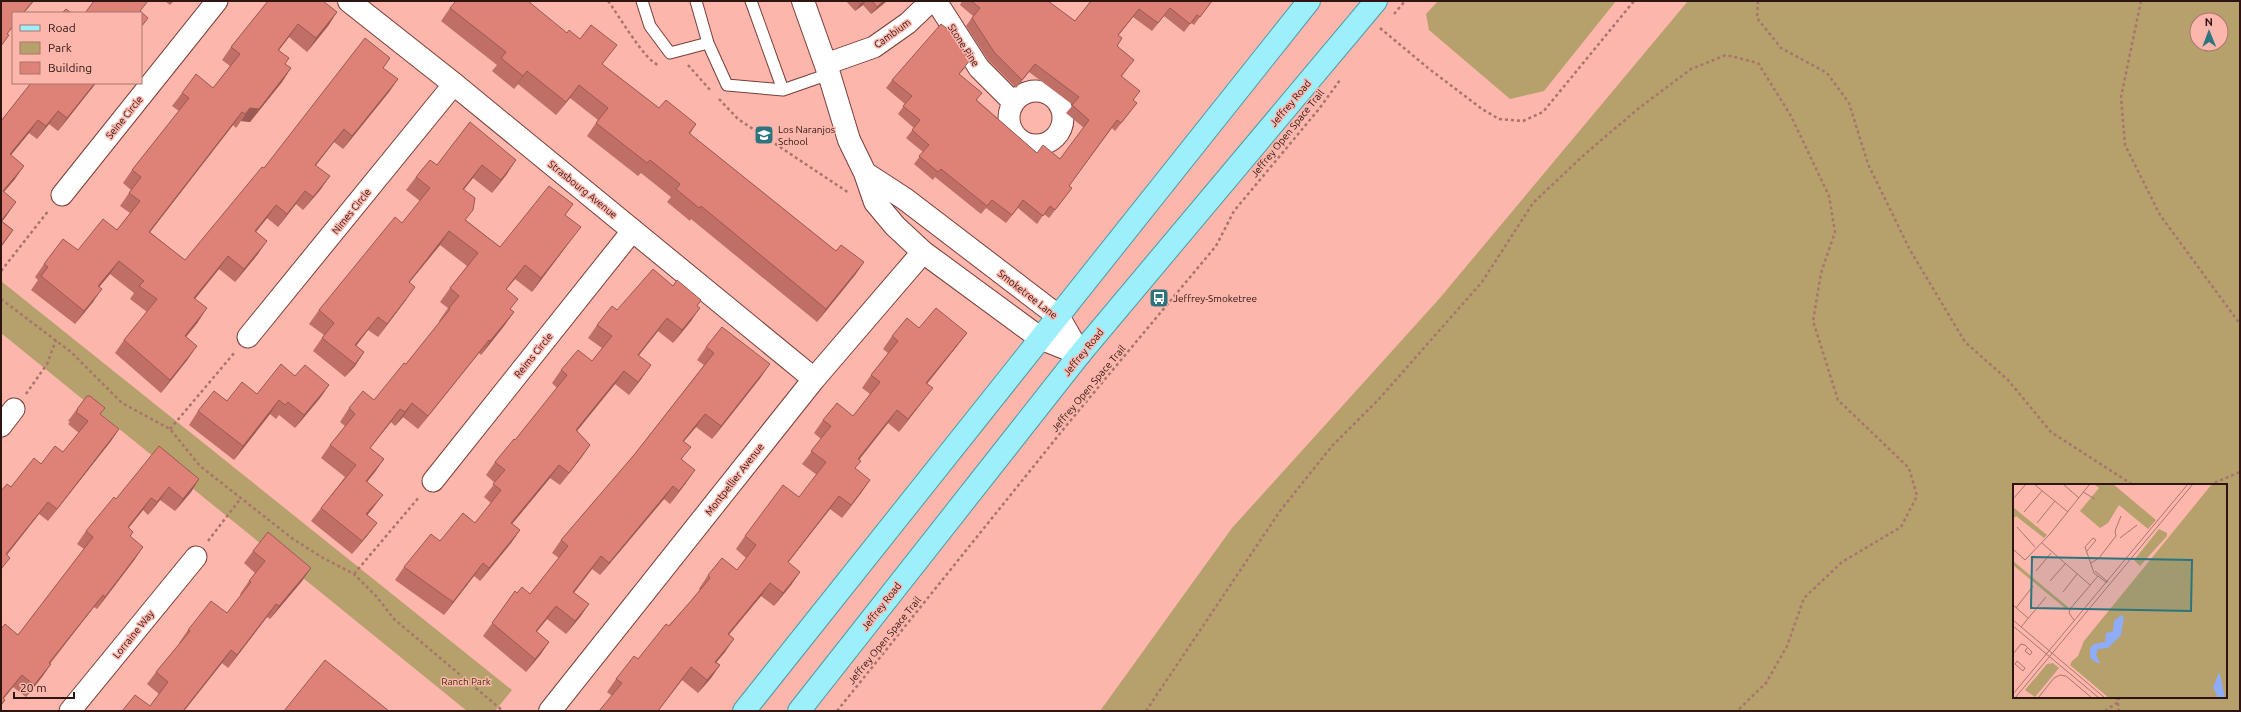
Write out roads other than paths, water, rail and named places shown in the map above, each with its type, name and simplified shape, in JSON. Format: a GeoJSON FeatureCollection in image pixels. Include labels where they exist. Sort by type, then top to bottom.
{"type":"FeatureCollection","features":[{"type":"Feature","properties":{"kind":"main road"},"geometry":{"type":"LineString","coordinates":[[744,711],[1309,1]]}},
{"type":"Feature","properties":{"kind":"main road","name":"Jeffrey Road"},"geometry":{"type":"LineString","coordinates":[[798,711],[1080,354],[1370,8]]}},
{"type":"Feature","properties":{"kind":"street","name":"Seine Circle"},"geometry":{"type":"LineString","coordinates":[[62,195],[217,1]]}},
{"type":"Feature","properties":{"kind":"street","name":"Strasbourg Avenue"},"geometry":{"type":"LineString","coordinates":[[349,1],[454,84],[814,379]]}},
{"type":"Feature","properties":{"kind":"street"},"geometry":{"type":"LineString","coordinates":[[803,1],[827,69],[849,140],[865,173],[875,202],[894,226],[923,252],[1040,338],[1080,354]]}},
{"type":"Feature","properties":{"kind":"street","name":"Cambium"},"geometry":{"type":"LineString","coordinates":[[827,69],[874,47],[908,24],[931,1]]}},
{"type":"Feature","properties":{"kind":"street","name":"Stone Pine"},"geometry":{"type":"LineString","coordinates":[[936,1],[979,68],[1014,102]]}},
{"type":"Feature","properties":{"kind":"street","name":"Nimes Circle"},"geometry":{"type":"LineString","coordinates":[[248,337],[454,84]]}},
{"type":"Feature","properties":{"kind":"street","name":"Smoketree Lane"},"geometry":{"type":"LineString","coordinates":[[865,173],[905,199],[1058,316],[1080,354]]}},
{"type":"Feature","properties":{"kind":"street","name":"Reims Circle"},"geometry":{"type":"LineString","coordinates":[[433,481],[633,230]]}},
{"type":"Feature","properties":{"kind":"street","name":"Montpellier Avenue"},"geometry":{"type":"LineString","coordinates":[[550,711],[814,379],[923,252]]}},
{"type":"Feature","properties":{"kind":"street"},"geometry":{"type":"LineString","coordinates":[[1,426],[14,409]]}},
{"type":"Feature","properties":{"kind":"street","name":"Lorraine Way"},"geometry":{"type":"LineString","coordinates":[[70,711],[196,557]]}},
{"type":"Feature","properties":{"kind":"lane"},"geometry":{"type":"LineString","coordinates":[[642,1],[650,26],[670,53],[708,43]]}},
{"type":"Feature","properties":{"kind":"lane"},"geometry":{"type":"LineString","coordinates":[[696,1],[708,43],[727,85],[783,90],[827,69]]}},
{"type":"Feature","properties":{"kind":"lane"},"geometry":{"type":"LineString","coordinates":[[751,1],[783,90]]}},
{"type":"Feature","properties":{"kind":"place","name":"Los Naranjos School"},"geometry":{"type":"Point","coordinates":[764,135]}},
{"type":"Feature","properties":{"kind":"place","name":"Jeffrey-Smoketree"},"geometry":{"type":"Point","coordinates":[1159,298]}},
{"type":"Feature","properties":{"kind":"park label","name":"Ranch Park"},"geometry":{"type":"Point","coordinates":[466,681]}}]}
